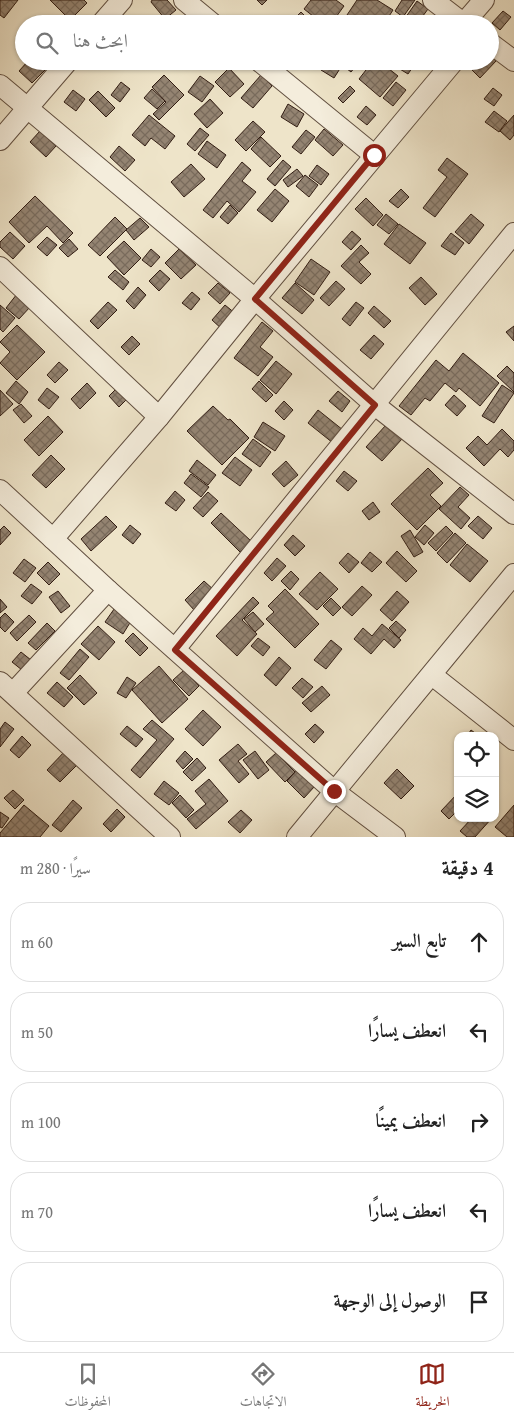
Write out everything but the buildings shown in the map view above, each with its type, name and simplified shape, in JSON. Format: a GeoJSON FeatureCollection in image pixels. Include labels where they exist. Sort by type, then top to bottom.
{"type":"FeatureCollection","features":[{"type":"Feature","properties":{"kind":"street"},"geometry":{"type":"LineString","coordinates":[[109,15],[122,0]]}},
{"type":"Feature","properties":{"kind":"street"},"geometry":{"type":"LineString","coordinates":[[184,0],[202,15]]}},
{"type":"Feature","properties":{"kind":"street"},"geometry":{"type":"LineString","coordinates":[[433,0],[452,15]]}},
{"type":"Feature","properties":{"kind":"street"},"geometry":{"type":"LineString","coordinates":[[472,15],[484,0]]}},
{"type":"Feature","properties":{"kind":"street"},"geometry":{"type":"LineString","coordinates":[[499,50],[514,61]]}},
{"type":"Feature","properties":{"kind":"street"},"geometry":{"type":"LineString","coordinates":[[0,140],[60,70]]}},
{"type":"Feature","properties":{"kind":"street"},"geometry":{"type":"LineString","coordinates":[[270,70],[374,155]]}},
{"type":"Feature","properties":{"kind":"street"},"geometry":{"type":"LineString","coordinates":[[53,539],[159,417],[374,155],[446,70]]}},
{"type":"Feature","properties":{"kind":"street"},"geometry":{"type":"LineString","coordinates":[[0,85],[255,299],[375,405],[514,514]]}},
{"type":"Feature","properties":{"kind":"street"},"geometry":{"type":"LineString","coordinates":[[175,650],[514,233]]}},
{"type":"Feature","properties":{"kind":"street"},"geometry":{"type":"LineString","coordinates":[[0,268],[159,417]]}},
{"type":"Feature","properties":{"kind":"street"},"geometry":{"type":"LineString","coordinates":[[0,490],[108,590],[334,791],[395,837]]}},
{"type":"Feature","properties":{"kind":"street"},"geometry":{"type":"LineString","coordinates":[[297,837],[514,574]]}},
{"type":"Feature","properties":{"kind":"street"},"geometry":{"type":"LineString","coordinates":[[108,590],[7,688],[170,837]]}},
{"type":"Feature","properties":{"kind":"street"},"geometry":{"type":"LineString","coordinates":[[432,675],[514,740]]}},
{"type":"Feature","properties":{"kind":"route"},"geometry":{"type":"LineString","coordinates":[[334,791],[175,650],[375,405],[255,299],[374,155]]}}]}
